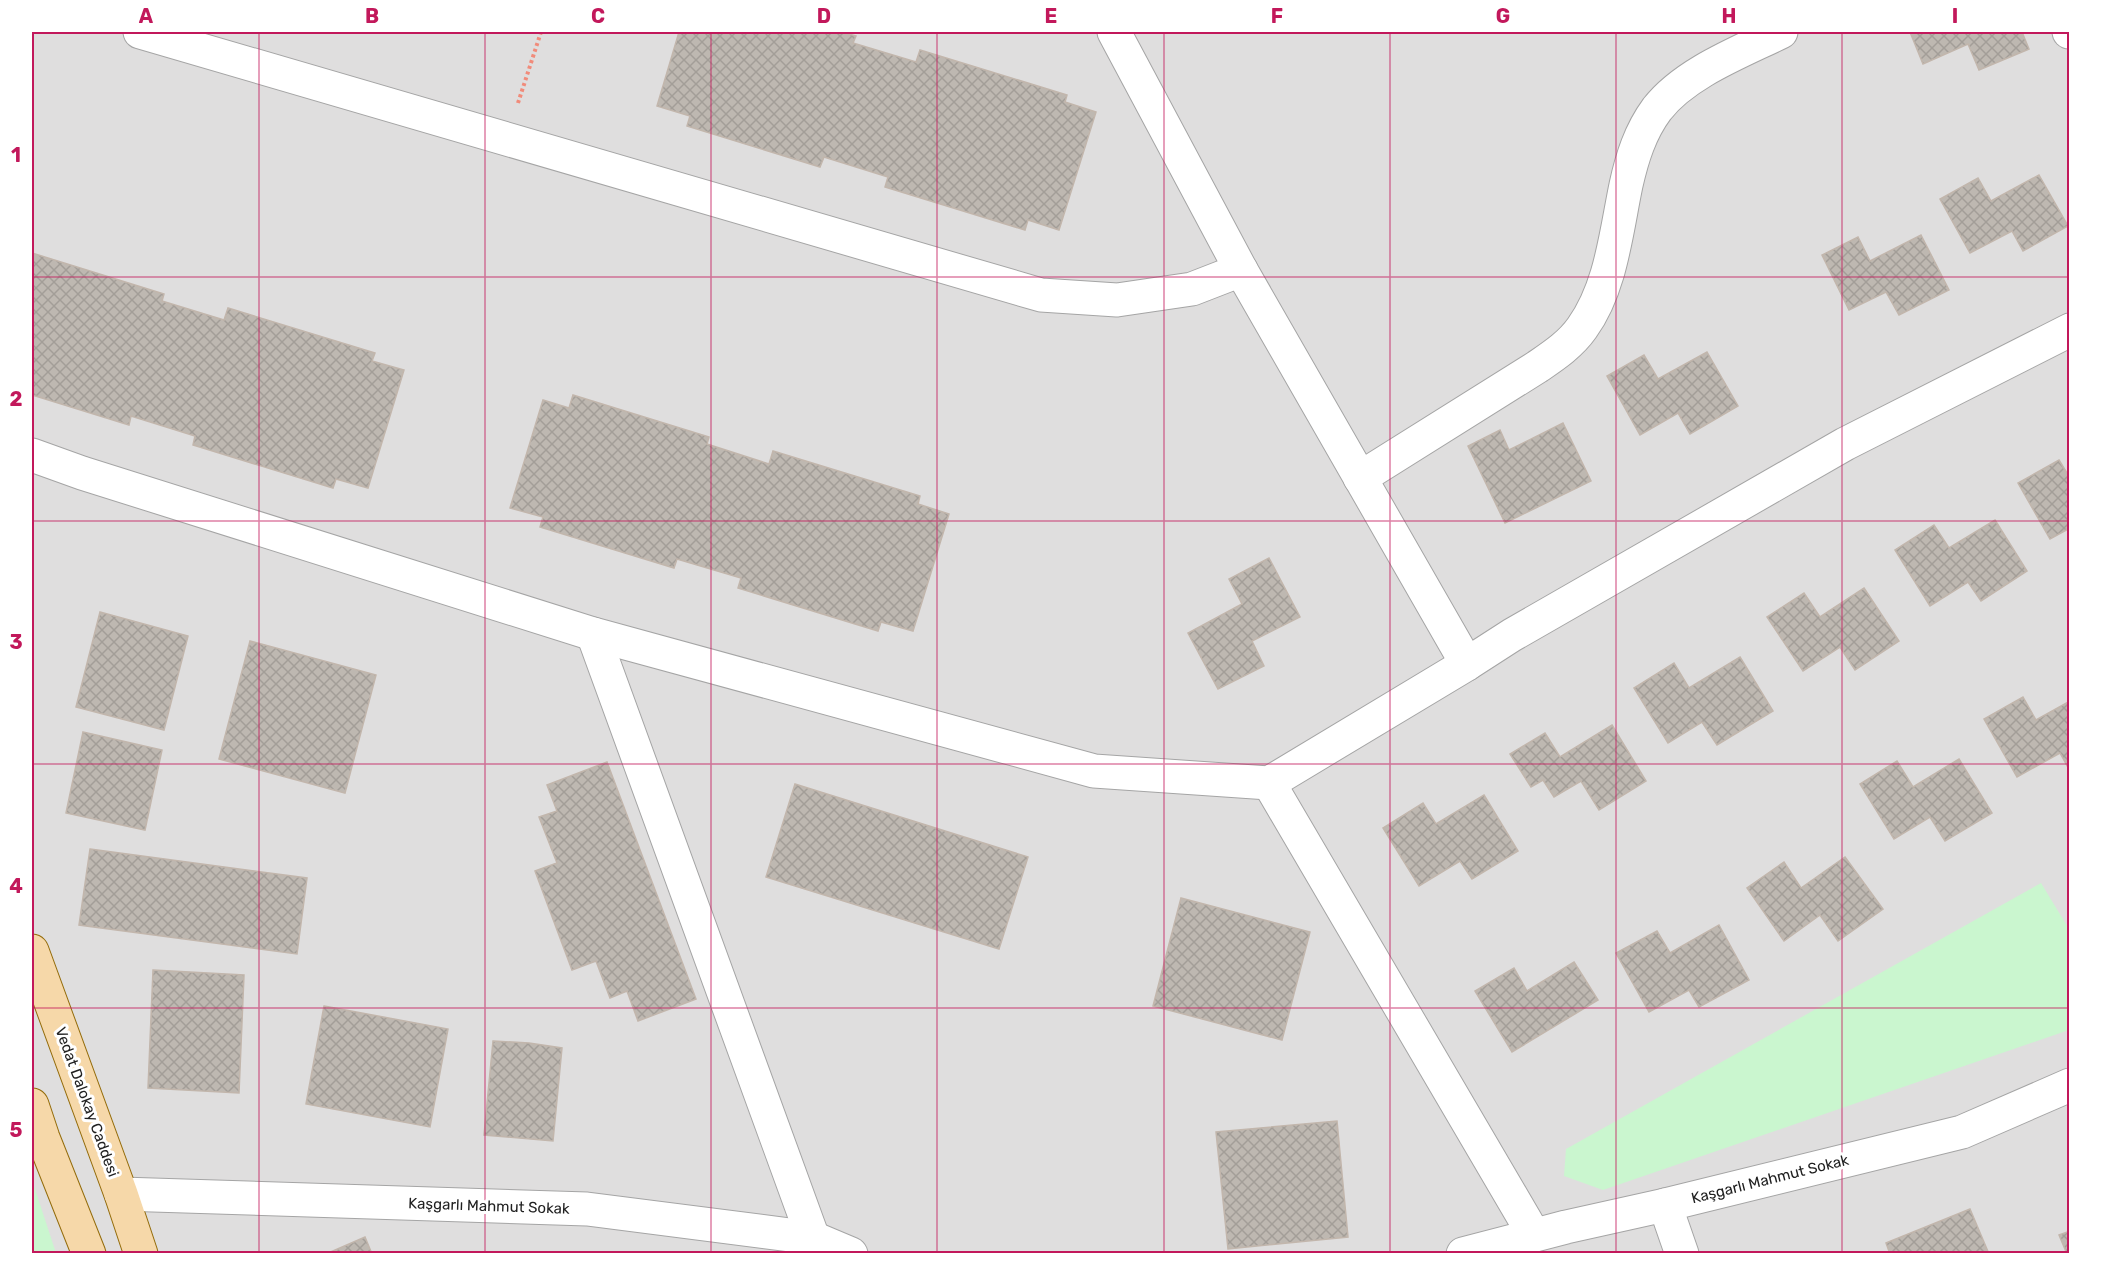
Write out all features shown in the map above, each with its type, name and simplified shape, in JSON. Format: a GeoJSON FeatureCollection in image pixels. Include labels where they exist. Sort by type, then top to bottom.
{"type":"FeatureCollection","features":[{"type":"Feature","properties":{"kind":"main road","name":"Vedat Dalokay Caddesi"},"geometry":{"type":"LineString","coordinates":[[32,951],[141,1254]]}},
{"type":"Feature","properties":{"kind":"main road"},"geometry":{"type":"LineString","coordinates":[[32,1105],[37,1139],[89,1254]]}},
{"type":"Feature","properties":{"kind":"street"},"geometry":{"type":"LineString","coordinates":[[140,32],[1041,295],[1117,300],[1192,289],[1241,270]]}},
{"type":"Feature","properties":{"kind":"street"},"geometry":{"type":"LineString","coordinates":[[1114,32],[1241,270],[1467,664]]}},
{"type":"Feature","properties":{"kind":"street"},"geometry":{"type":"LineString","coordinates":[[1360,478],[1561,351],[1581,330],[1604,289],[1632,162],[1647,124],[1677,88],[1700,73],[1780,32]]}},
{"type":"Feature","properties":{"kind":"street"},"geometry":{"type":"LineString","coordinates":[[32,455],[82,473],[593,634],[1094,771],[1269,783],[1512,635],[1845,444],[2070,330]]}},
{"type":"Feature","properties":{"kind":"street"},"geometry":{"type":"LineString","coordinates":[[32,470],[82,473]]}},
{"type":"Feature","properties":{"kind":"street"},"geometry":{"type":"LineString","coordinates":[[593,634],[813,1238]]}},
{"type":"Feature","properties":{"kind":"street"},"geometry":{"type":"LineString","coordinates":[[1269,783],[1534,1235]]}},
{"type":"Feature","properties":{"kind":"street","name":"Kaşgarlı Mahmut Sokak"},"geometry":{"type":"LineString","coordinates":[[1463,1254],[1962,1132],[2070,1085]]}},
{"type":"Feature","properties":{"kind":"street","name":"Kaşgarlı Mahmut Sokak"},"geometry":{"type":"LineString","coordinates":[[121,1194],[587,1209],[813,1238],[851,1254]]}},
{"type":"Feature","properties":{"kind":"street"},"geometry":{"type":"LineString","coordinates":[[1665,1205],[1682,1254]]}},
{"type":"Feature","properties":{"kind":"path"},"geometry":{"type":"LineString","coordinates":[[507,138],[541,32]]}},
{"type":"Feature","properties":{"kind":"shaded area"},"geometry":{"type":"Polygon","coordinates":[[[32,32],[2069,32],[2069,1253],[32,1253],[32,32]]]}},
{"type":"Feature","properties":{"kind":"green space"},"geometry":{"type":"Polygon","coordinates":[[[2041,883],[2069,929],[2069,1030],[1603,1190],[1564,1176],[1566,1149],[2041,883]]]}},
{"type":"Feature","properties":{"kind":"green space"},"geometry":{"type":"Polygon","coordinates":[[[33,1183],[56,1253],[32,1253],[33,1183]]]}},
{"type":"Feature","properties":{"kind":"building"},"geometry":{"type":"Polygon","coordinates":[[[679,32],[842,32],[856,36],[853,43],[916,62],[920,50],[1067,95],[1065,102],[1096,112],[1059,230],[1028,220],[1025,230],[885,187],[888,177],[824,157],[820,167],[687,126],[690,116],[657,106],[679,32]]]}},
{"type":"Feature","properties":{"kind":"building"},"geometry":{"type":"Polygon","coordinates":[[[1910,32],[2022,32],[2029,49],[1979,70],[1968,44],[1923,64],[1910,32]]]}},
{"type":"Feature","properties":{"kind":"building"},"geometry":{"type":"Polygon","coordinates":[[[2039,175],[2068,226],[2023,251],[2012,231],[1970,253],[1940,199],[1978,178],[1991,201],[2039,175]]]}},
{"type":"Feature","properties":{"kind":"building"},"geometry":{"type":"Polygon","coordinates":[[[1921,235],[1949,290],[1899,315],[1886,292],[1849,310],[1822,255],[1858,237],[1870,261],[1921,235]]]}},
{"type":"Feature","properties":{"kind":"building"},"geometry":{"type":"Polygon","coordinates":[[[32,253],[164,294],[162,301],[224,320],[228,308],[375,353],[372,361],[404,370],[368,488],[336,479],[333,488],[193,445],[195,436],[131,416],[129,425],[32,395],[32,253]]]}},
{"type":"Feature","properties":{"kind":"building"},"geometry":{"type":"Polygon","coordinates":[[[1707,352],[1738,406],[1690,434],[1678,413],[1640,435],[1607,376],[1644,355],[1658,379],[1707,352]]]}},
{"type":"Feature","properties":{"kind":"building"},"geometry":{"type":"Polygon","coordinates":[[[573,395],[709,437],[707,444],[769,464],[773,451],[920,496],[918,504],[949,514],[913,631],[881,622],[878,631],[738,588],[741,578],[677,559],[674,568],[540,527],[543,517],[510,508],[543,400],[569,408],[573,395]]]}},
{"type":"Feature","properties":{"kind":"building"},"geometry":{"type":"Polygon","coordinates":[[[1563,423],[1591,481],[1505,523],[1468,446],[1500,430],[1509,450],[1563,423]]]}},
{"type":"Feature","properties":{"kind":"building"},"geometry":{"type":"Polygon","coordinates":[[[2059,460],[2070,478],[2070,528],[2050,539],[2018,483],[2059,460]]]}},
{"type":"Feature","properties":{"kind":"building"},"geometry":{"type":"Polygon","coordinates":[[[1995,520],[2027,571],[1981,601],[1968,582],[1930,606],[1895,550],[1934,525],[1949,548],[1995,520]]]}},
{"type":"Feature","properties":{"kind":"building"},"geometry":{"type":"Polygon","coordinates":[[[1269,558],[1300,617],[1252,641],[1264,666],[1218,689],[1188,633],[1242,604],[1229,579],[1269,558]]]}},
{"type":"Feature","properties":{"kind":"building"},"geometry":{"type":"Polygon","coordinates":[[[1864,588],[1899,641],[1855,670],[1840,647],[1803,671],[1767,617],[1804,593],[1820,617],[1864,588]]]}},
{"type":"Feature","properties":{"kind":"building"},"geometry":{"type":"Polygon","coordinates":[[[100,612],[188,636],[164,730],[76,707],[100,612]]]}},
{"type":"Feature","properties":{"kind":"building"},"geometry":{"type":"Polygon","coordinates":[[[250,641],[376,675],[345,793],[219,759],[250,641]]]}},
{"type":"Feature","properties":{"kind":"building"},"geometry":{"type":"Polygon","coordinates":[[[1740,657],[1773,711],[1717,745],[1702,722],[1668,743],[1634,688],[1674,663],[1689,688],[1740,657]]]}},
{"type":"Feature","properties":{"kind":"building"},"geometry":{"type":"Polygon","coordinates":[[[2023,697],[2036,720],[2070,701],[2070,771],[2060,753],[2017,777],[1984,719],[2023,697]]]}},
{"type":"Feature","properties":{"kind":"building"},"geometry":{"type":"Polygon","coordinates":[[[1612,725],[1646,781],[1599,810],[1581,781],[1554,797],[1543,780],[1531,787],[1510,754],[1545,733],[1560,757],[1612,725]]]}},
{"type":"Feature","properties":{"kind":"building"},"geometry":{"type":"Polygon","coordinates":[[[83,732],[162,750],[145,830],[66,813],[83,732]]]}},
{"type":"Feature","properties":{"kind":"building"},"geometry":{"type":"Polygon","coordinates":[[[1959,759],[1992,813],[1945,841],[1930,817],[1894,839],[1860,784],[1897,761],[1913,787],[1959,759]]]}},
{"type":"Feature","properties":{"kind":"building"},"geometry":{"type":"Polygon","coordinates":[[[607,762],[696,999],[638,1021],[627,991],[610,998],[596,961],[572,970],[535,871],[557,863],[539,817],[557,811],[547,785],[607,762]]]}},
{"type":"Feature","properties":{"kind":"building"},"geometry":{"type":"Polygon","coordinates":[[[795,784],[1028,857],[999,949],[766,877],[795,784]]]}},
{"type":"Feature","properties":{"kind":"building"},"geometry":{"type":"Polygon","coordinates":[[[1484,795],[1518,851],[1472,879],[1460,861],[1419,886],[1383,828],[1423,803],[1436,824],[1484,795]]]}},
{"type":"Feature","properties":{"kind":"building"},"geometry":{"type":"Polygon","coordinates":[[[90,849],[307,878],[297,954],[79,925],[90,849]]]}},
{"type":"Feature","properties":{"kind":"building"},"geometry":{"type":"Polygon","coordinates":[[[1845,857],[1883,909],[1838,941],[1820,915],[1784,941],[1747,888],[1784,862],[1801,888],[1845,857]]]}},
{"type":"Feature","properties":{"kind":"building"},"geometry":{"type":"Polygon","coordinates":[[[1181,898],[1310,932],[1282,1040],[1153,1006],[1181,898]]]}},
{"type":"Feature","properties":{"kind":"building"},"geometry":{"type":"Polygon","coordinates":[[[1719,925],[1749,980],[1699,1007],[1689,990],[1649,1012],[1616,953],[1657,931],[1670,953],[1719,925]]]}},
{"type":"Feature","properties":{"kind":"building"},"geometry":{"type":"Polygon","coordinates":[[[1574,962],[1598,1000],[1512,1052],[1475,991],[1514,968],[1527,991],[1574,962]]]}},
{"type":"Feature","properties":{"kind":"building"},"geometry":{"type":"Polygon","coordinates":[[[153,970],[244,975],[239,1093],[148,1088],[153,970]]]}},
{"type":"Feature","properties":{"kind":"building"},"geometry":{"type":"Polygon","coordinates":[[[324,1006],[448,1029],[430,1127],[306,1104],[324,1006]]]}},
{"type":"Feature","properties":{"kind":"building"},"geometry":{"type":"Polygon","coordinates":[[[493,1041],[562,1048],[553,1141],[484,1135],[493,1041]]]}},
{"type":"Feature","properties":{"kind":"building"},"geometry":{"type":"Polygon","coordinates":[[[1337,1121],[1348,1237],[1228,1249],[1216,1132],[1337,1121]]]}},
{"type":"Feature","properties":{"kind":"building"},"geometry":{"type":"Polygon","coordinates":[[[1970,1209],[1989,1254],[1890,1254],[1886,1243],[1970,1209]]]}},
{"type":"Feature","properties":{"kind":"building"},"geometry":{"type":"Polygon","coordinates":[[[2070,1231],[2070,1254],[2067,1254],[2059,1235],[2070,1231]]]}},
{"type":"Feature","properties":{"kind":"building"},"geometry":{"type":"Polygon","coordinates":[[[365,1237],[372,1254],[326,1254],[365,1237]]]}}]}
